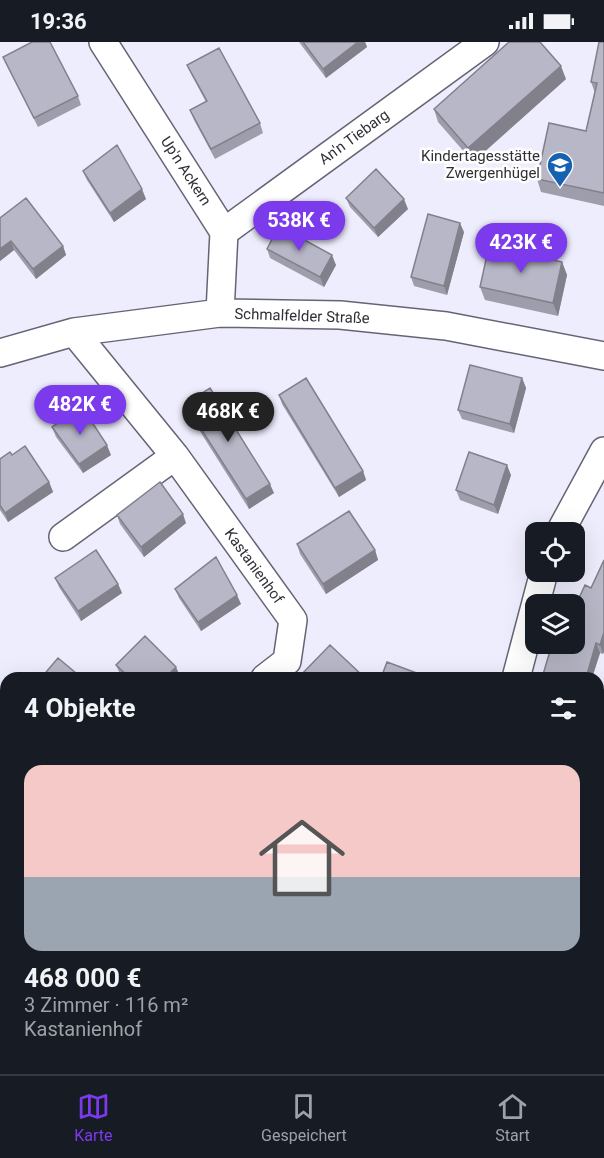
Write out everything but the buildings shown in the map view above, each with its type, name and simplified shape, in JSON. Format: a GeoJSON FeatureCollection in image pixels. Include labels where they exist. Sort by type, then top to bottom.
{"type":"FeatureCollection","features":[{"type":"Feature","properties":{"kind":"street","name":"Up'n Ackern"},"geometry":{"type":"LineString","coordinates":[[103,42],[224,232]]}},
{"type":"Feature","properties":{"kind":"street","name":"An'n Tiebarg"},"geometry":{"type":"LineString","coordinates":[[224,232],[485,42]]}},
{"type":"Feature","properties":{"kind":"street"},"geometry":{"type":"LineString","coordinates":[[220,313],[224,232]]}},
{"type":"Feature","properties":{"kind":"street","name":"Schmalfelder Straße"},"geometry":{"type":"LineString","coordinates":[[0,353],[74,332],[220,313],[340,315],[435,325],[604,356]]}},
{"type":"Feature","properties":{"kind":"street","name":"Kastanienhof"},"geometry":{"type":"LineString","coordinates":[[74,332],[175,456],[293,620],[287,661],[273,672]]}},
{"type":"Feature","properties":{"kind":"street"},"geometry":{"type":"LineString","coordinates":[[565,522],[604,451]]}},
{"type":"Feature","properties":{"kind":"street"},"geometry":{"type":"LineString","coordinates":[[63,537],[175,456]]}},
{"type":"Feature","properties":{"kind":"street"},"geometry":{"type":"LineString","coordinates":[[518,672],[541,582]]}},
{"type":"Feature","properties":{"kind":"place","name":"Kindertagesstätte Zwergenhügel"},"geometry":{"type":"Point","coordinates":[560,188]}}]}
